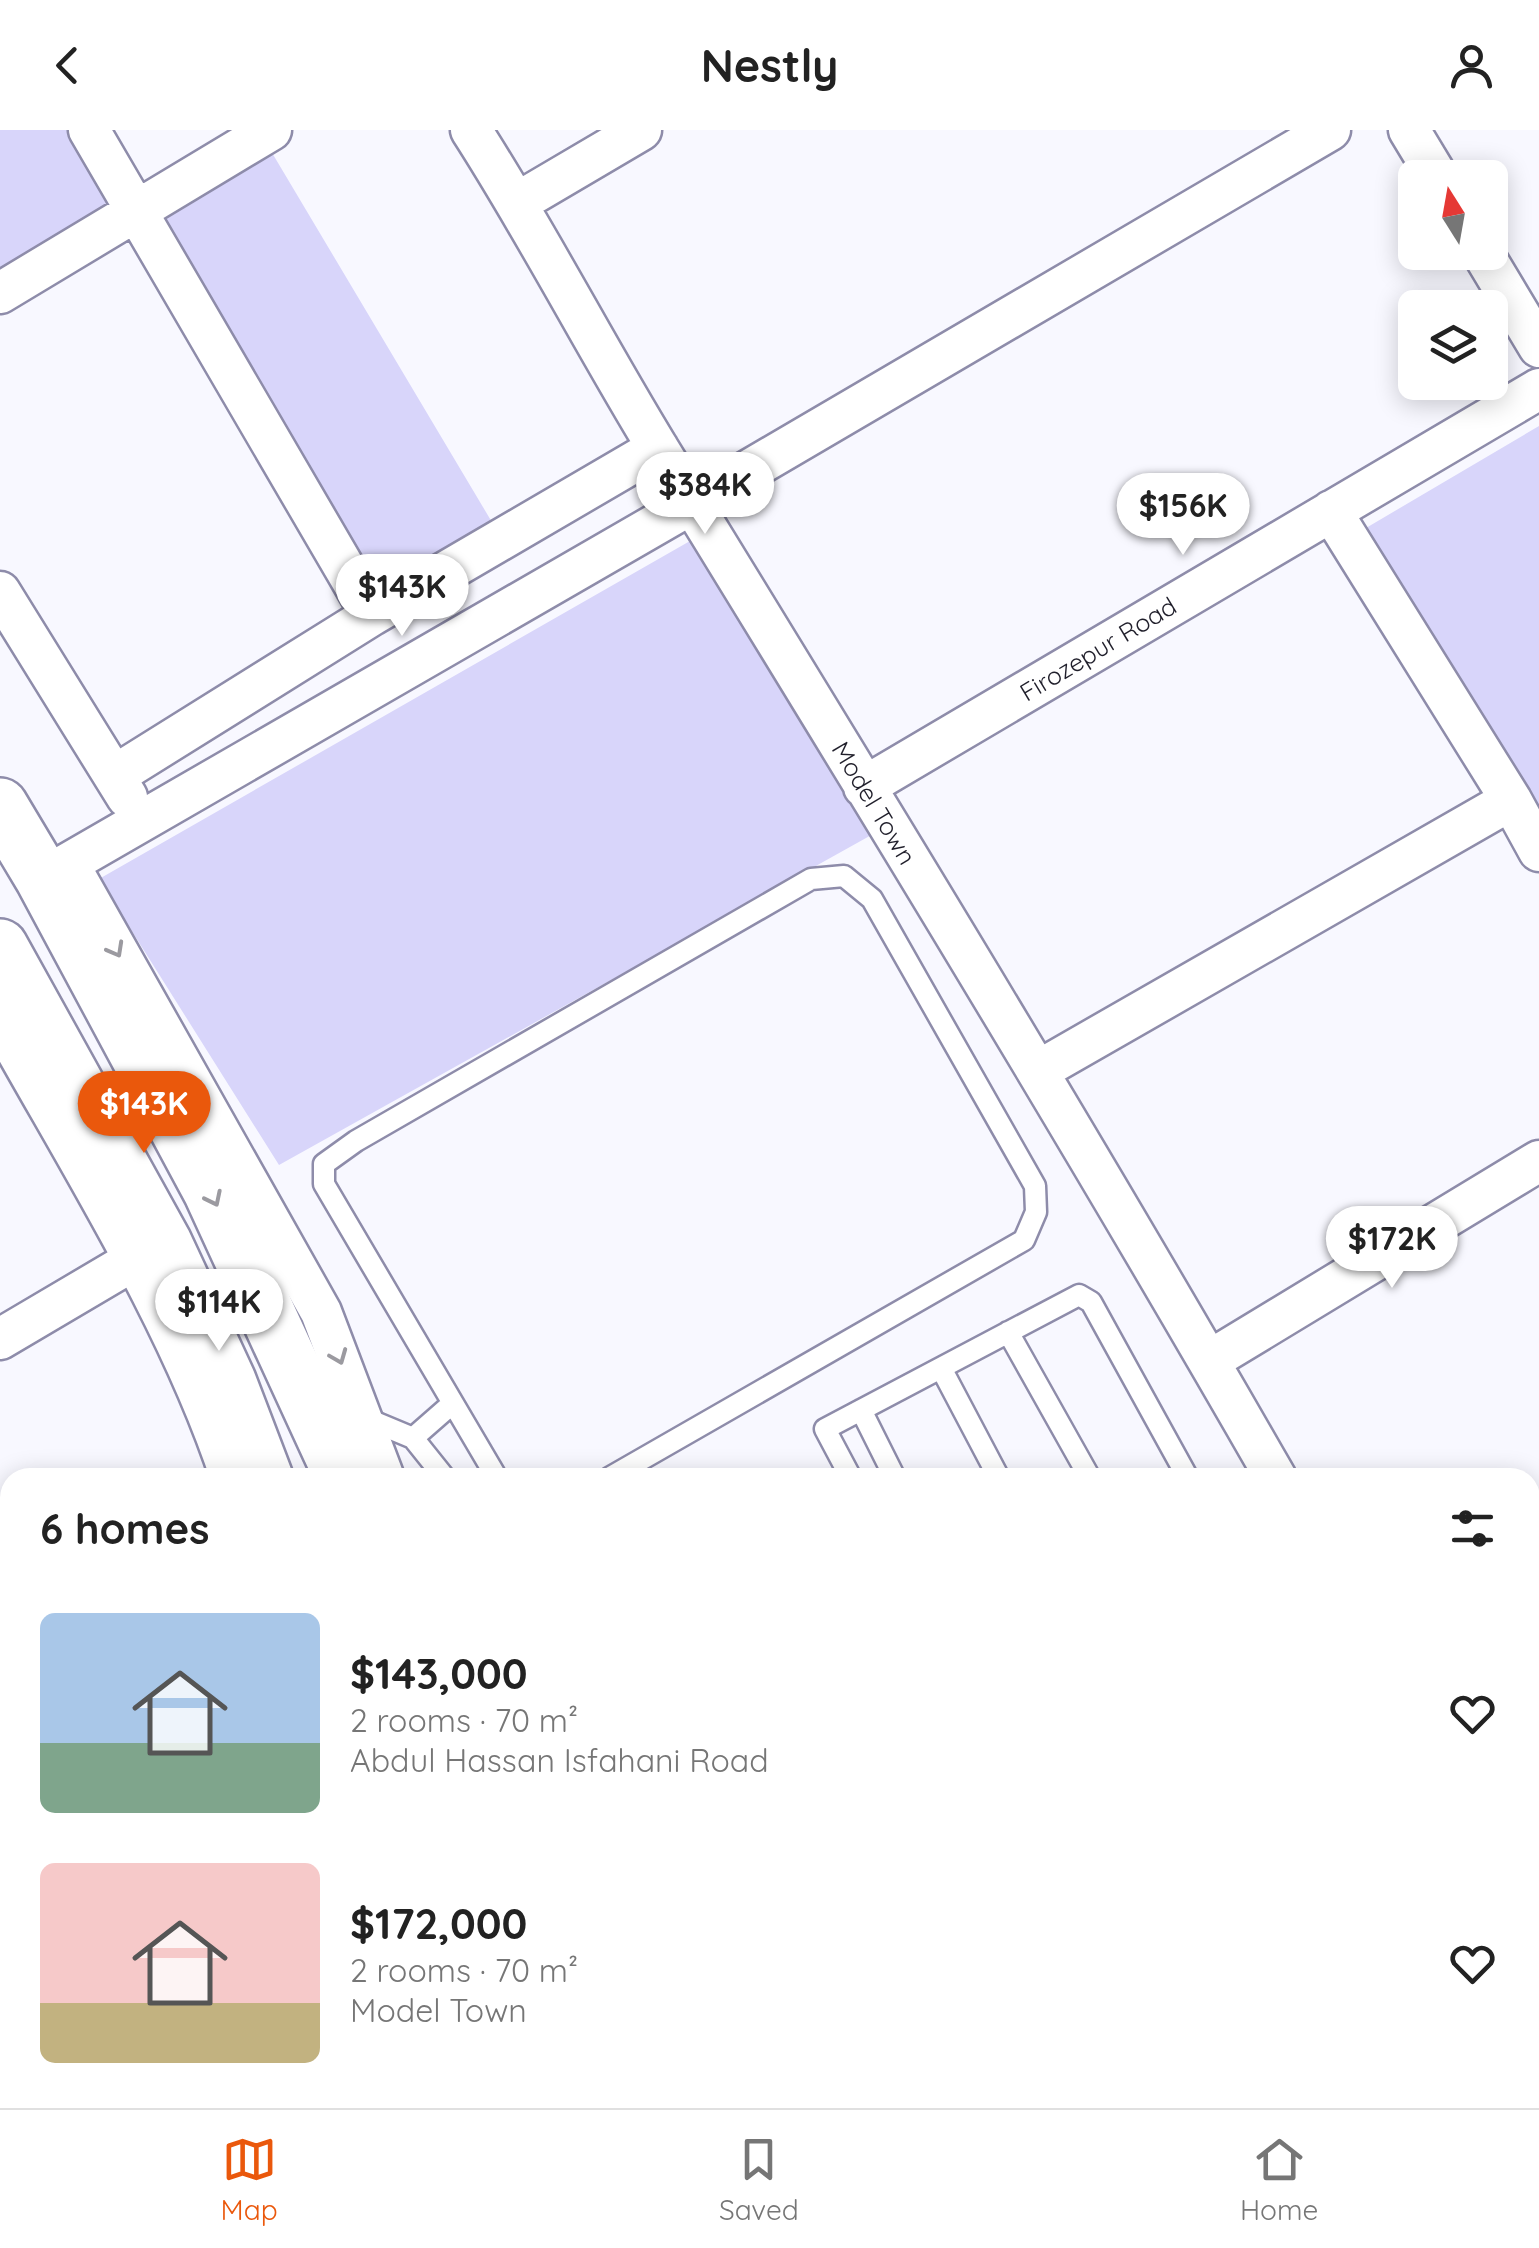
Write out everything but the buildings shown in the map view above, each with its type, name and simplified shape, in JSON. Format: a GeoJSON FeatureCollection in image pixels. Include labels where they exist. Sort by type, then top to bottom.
{"type":"FeatureCollection","features":[{"type":"Feature","properties":{"kind":"main road"},"geometry":{"type":"LineString","coordinates":[[0,806],[56,872],[211,1191],[338,1468]]}},
{"type":"Feature","properties":{"kind":"main road"},"geometry":{"type":"LineString","coordinates":[[0,946],[149,1252],[228,1381],[261,1468]]}},
{"type":"Feature","properties":{"kind":"street"},"geometry":{"type":"LineString","coordinates":[[89,130],[372,615]]}},
{"type":"Feature","properties":{"kind":"street"},"geometry":{"type":"LineString","coordinates":[[0,293],[271,130]]}},
{"type":"Feature","properties":{"kind":"street","name":"Model Town"},"geometry":{"type":"LineString","coordinates":[[472,130],[658,448],[1038,1071],[1270,1468]]}},
{"type":"Feature","properties":{"kind":"street"},"geometry":{"type":"LineString","coordinates":[[518,203],[641,130]]}},
{"type":"Feature","properties":{"kind":"street"},"geometry":{"type":"LineString","coordinates":[[381,1468],[321,1312],[56,872],[1330,130]]}},
{"type":"Feature","properties":{"kind":"street"},"geometry":{"type":"LineString","coordinates":[[1409,130],[1427,160]]}},
{"type":"Feature","properties":{"kind":"street"},"geometry":{"type":"LineString","coordinates":[[1493,270],[1539,347]]}},
{"type":"Feature","properties":{"kind":"street","name":"Firozepur Road"},"geometry":{"type":"LineString","coordinates":[[864,787],[1539,389]]}},
{"type":"Feature","properties":{"kind":"street"},"geometry":{"type":"LineString","coordinates":[[114,776],[372,615],[658,448]]}},
{"type":"Feature","properties":{"kind":"street"},"geometry":{"type":"LineString","coordinates":[[1331,511],[1539,851]]}},
{"type":"Feature","properties":{"kind":"street"},"geometry":{"type":"LineString","coordinates":[[0,592],[141,820]]}},
{"type":"Feature","properties":{"kind":"street"},"geometry":{"type":"LineString","coordinates":[[1038,1071],[1511,800]]}},
{"type":"Feature","properties":{"kind":"street"},"geometry":{"type":"LineString","coordinates":[[0,1021],[149,1252],[228,1468]]}},
{"type":"Feature","properties":{"kind":"street"},"geometry":{"type":"LineString","coordinates":[[1209,1361],[1539,1161]]}},
{"type":"Feature","properties":{"kind":"street"},"geometry":{"type":"LineString","coordinates":[[0,1339],[149,1252]]}},
{"type":"Feature","properties":{"kind":"street"},"geometry":{"type":"LineString","coordinates":[[0,1837],[0,1845]]}},
{"type":"Feature","properties":{"kind":"lane"},"geometry":{"type":"LineString","coordinates":[[490,1468],[324,1184],[324,1164],[356,1141],[810,879],[844,876],[872,899],[1035,1186],[1036,1212],[1024,1240],[626,1468]]}},
{"type":"Feature","properties":{"kind":"lane"},"geometry":{"type":"LineString","coordinates":[[846,1468],[825,1429],[1079,1295],[1091,1302],[1182,1468]]}},
{"type":"Feature","properties":{"kind":"lane"},"geometry":{"type":"LineString","coordinates":[[1008,1332],[1084,1468]]}},
{"type":"Feature","properties":{"kind":"lane"},"geometry":{"type":"LineString","coordinates":[[941,1368],[994,1468]]}},
{"type":"Feature","properties":{"kind":"lane"},"geometry":{"type":"LineString","coordinates":[[413,1438],[453,1403]]}},
{"type":"Feature","properties":{"kind":"lane"},"geometry":{"type":"LineString","coordinates":[[861,1410],[890,1468]]}},
{"type":"Feature","properties":{"kind":"lane"},"geometry":{"type":"LineString","coordinates":[[363,1417],[413,1438],[437,1468]]}},
{"type":"Feature","properties":{"kind":"shaded area"},"geometry":{"type":"Polygon","coordinates":[[[0,130],[89,130],[137,211],[262,136],[502,539],[372,615],[137,212],[0,293],[0,130]]]}},
{"type":"Feature","properties":{"kind":"shaded area"},"geometry":{"type":"Polygon","coordinates":[[[1539,426],[1539,819],[1366,528],[1539,426]]]}},
{"type":"Feature","properties":{"kind":"shaded area"},"geometry":{"type":"Polygon","coordinates":[[[690,541],[875,833],[279,1165],[99,879],[690,541]]]}}]}
